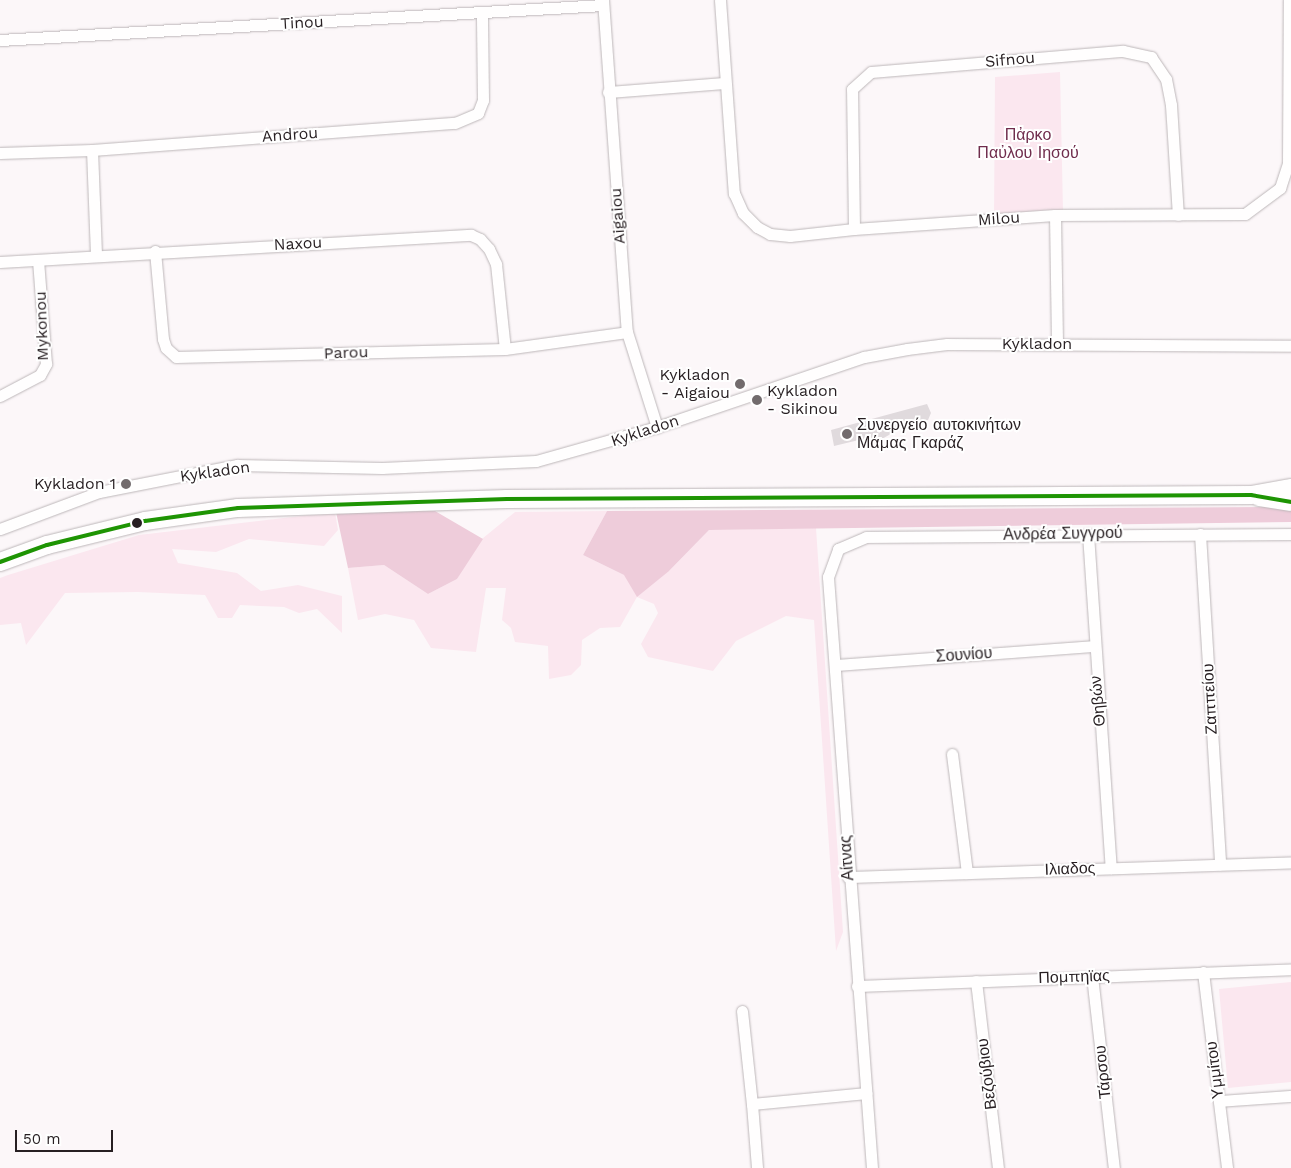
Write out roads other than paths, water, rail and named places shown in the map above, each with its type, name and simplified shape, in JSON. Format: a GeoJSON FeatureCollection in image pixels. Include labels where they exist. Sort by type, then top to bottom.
{"type":"FeatureCollection","features":[{"type":"Feature","properties":{"kind":"main road"},"geometry":{"type":"LineString","coordinates":[[0,562],[47,545],[145,521],[238,508],[517,499],[1251,495],[1291,488]]}},
{"type":"Feature","properties":{"kind":"main road"},"geometry":{"type":"LineString","coordinates":[[1251,495],[1291,502]]}},
{"type":"Feature","properties":{"kind":"street","name":"Milou"},"geometry":{"type":"LineString","coordinates":[[720,0],[734,193],[743,213],[770,234],[790,236],[854,229],[1055,215],[1245,214],[1280,188],[1288,164],[1289,0]]}},
{"type":"Feature","properties":{"kind":"street","name":"Tinou"},"geometry":{"type":"LineString","coordinates":[[0,40],[482,13],[603,3]]}},
{"type":"Feature","properties":{"kind":"street","name":"Aigaiou"},"geometry":{"type":"LineString","coordinates":[[603,3],[627,332],[657,427]]}},
{"type":"Feature","properties":{"kind":"street","name":"Androu"},"geometry":{"type":"LineString","coordinates":[[0,152],[92,150],[455,123],[470,119],[478,113],[482,100],[482,13]]}},
{"type":"Feature","properties":{"kind":"street","name":"Sifnou"},"geometry":{"type":"LineString","coordinates":[[854,229],[852,89],[870,72],[1123,50],[1151,57],[1166,78],[1171,105],[1178,215]]}},
{"type":"Feature","properties":{"kind":"street"},"geometry":{"type":"LineString","coordinates":[[608,92],[725,83]]}},
{"type":"Feature","properties":{"kind":"street"},"geometry":{"type":"LineString","coordinates":[[92,150],[96,256]]}},
{"type":"Feature","properties":{"kind":"street"},"geometry":{"type":"LineString","coordinates":[[1055,215],[1057,344]]}},
{"type":"Feature","properties":{"kind":"street","name":"Naxou"},"geometry":{"type":"LineString","coordinates":[[0,262],[155,251],[471,235],[485,244],[496,264],[505,349]]}},
{"type":"Feature","properties":{"kind":"street","name":"Parou"},"geometry":{"type":"LineString","coordinates":[[155,251],[164,339],[166,348],[176,357],[505,349],[627,332]]}},
{"type":"Feature","properties":{"kind":"street","name":"Mykonou"},"geometry":{"type":"LineString","coordinates":[[0,396],[40,375],[46,364],[38,260]]}},
{"type":"Feature","properties":{"kind":"street","name":"Kykladon"},"geometry":{"type":"LineString","coordinates":[[0,529],[98,492],[237,466],[382,468],[536,461],[657,427],[864,357],[948,344],[1291,346]]}},
{"type":"Feature","properties":{"kind":"street","name":"Θηβών"},"geometry":{"type":"LineString","coordinates":[[1088,534],[1093,646],[1111,868]]}},
{"type":"Feature","properties":{"kind":"street","name":"Ζαππείου"},"geometry":{"type":"LineString","coordinates":[[1200,534],[1220,864]]}},
{"type":"Feature","properties":{"kind":"street","name":"Ανδρέα Συγγρού"},"geometry":{"type":"LineString","coordinates":[[838,549],[866,537],[1291,534]]}},
{"type":"Feature","properties":{"kind":"street","name":"Αίτνας"},"geometry":{"type":"LineString","coordinates":[[838,549],[828,577],[848,878],[872,1168]]}},
{"type":"Feature","properties":{"kind":"street","name":"Σουνίου"},"geometry":{"type":"LineString","coordinates":[[835,665],[1093,646]]}},
{"type":"Feature","properties":{"kind":"street"},"geometry":{"type":"LineString","coordinates":[[952,754],[967,873]]}},
{"type":"Feature","properties":{"kind":"street","name":"Ιλιαδος"},"geometry":{"type":"LineString","coordinates":[[848,878],[1291,862]]}},
{"type":"Feature","properties":{"kind":"street","name":"Πομπηϊας"},"geometry":{"type":"LineString","coordinates":[[857,986],[1291,969]]}},
{"type":"Feature","properties":{"kind":"street","name":"Υμμίτου"},"geometry":{"type":"LineString","coordinates":[[1203,972],[1227,1168]]}},
{"type":"Feature","properties":{"kind":"street","name":"Τάρσου"},"geometry":{"type":"LineString","coordinates":[[1092,976],[1114,1168]]}},
{"type":"Feature","properties":{"kind":"street","name":"Βεζούβιου"},"geometry":{"type":"LineString","coordinates":[[976,981],[998,1168]]}},
{"type":"Feature","properties":{"kind":"street"},"geometry":{"type":"LineString","coordinates":[[742,1011],[758,1168]]}},
{"type":"Feature","properties":{"kind":"street"},"geometry":{"type":"LineString","coordinates":[[752,1104],[866,1093]]}},
{"type":"Feature","properties":{"kind":"street"},"geometry":{"type":"LineString","coordinates":[[1219,1101],[1291,1096]]}},
{"type":"Feature","properties":{"kind":"place","name":"Kykladon - Aigaiou"},"geometry":{"type":"Point","coordinates":[740,384]}},
{"type":"Feature","properties":{"kind":"place","name":"Kykladon - Sikinou"},"geometry":{"type":"Point","coordinates":[757,400]}},
{"type":"Feature","properties":{"kind":"place","name":"Συνεργείο αυτοκινήτων Μάμας Γκαράζ"},"geometry":{"type":"Point","coordinates":[847,434]}},
{"type":"Feature","properties":{"kind":"place","name":"Kykladon 1"},"geometry":{"type":"Point","coordinates":[126,484]}},
{"type":"Feature","properties":{"kind":"park label","name":"Πἀρκο Παὐλου Ιησού"},"geometry":{"type":"Point","coordinates":[1028,144]}}]}
